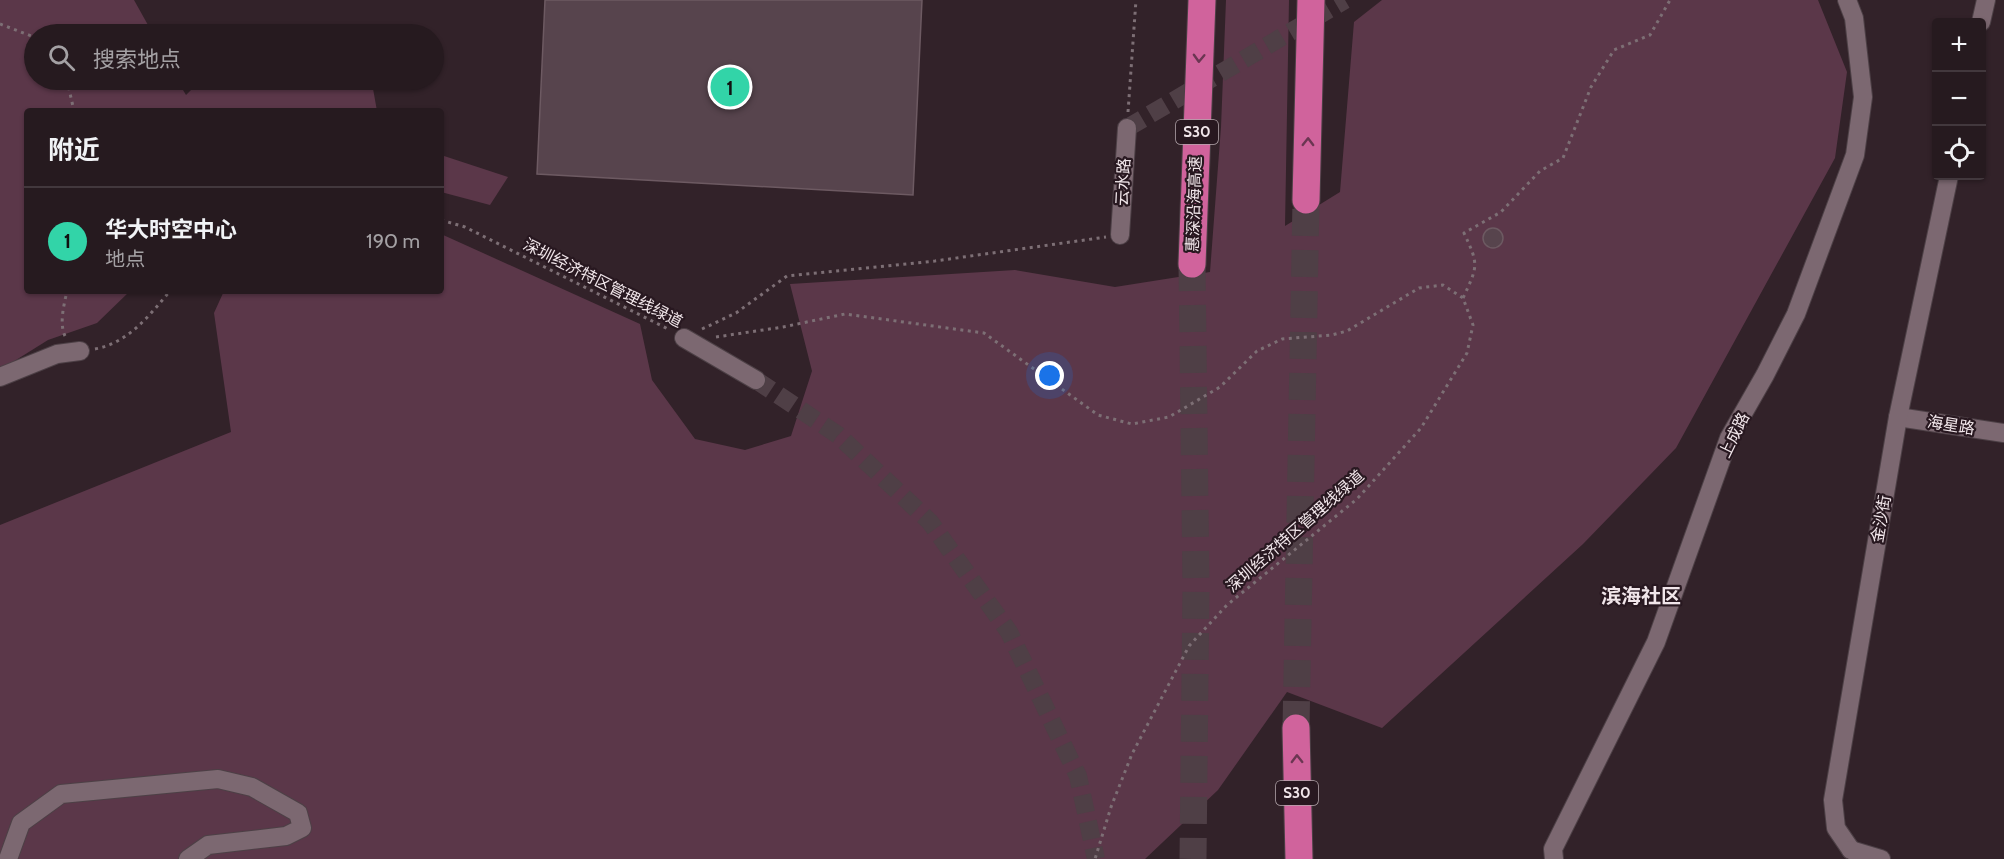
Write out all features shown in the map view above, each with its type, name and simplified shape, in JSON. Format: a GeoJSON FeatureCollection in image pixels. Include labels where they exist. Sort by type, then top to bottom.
{"type":"FeatureCollection","features":[{"type":"Feature","properties":{"kind":"highway","name":"惠深沿海高速"},"geometry":{"type":"LineString","coordinates":[[1192,264],[1202,0]]}},
{"type":"Feature","properties":{"kind":"highway"},"geometry":{"type":"LineString","coordinates":[[1306,200],[1311,0]]}},
{"type":"Feature","properties":{"kind":"highway","name":"S30"},"geometry":{"type":"LineString","coordinates":[[1296,728],[1299,859]]}},
{"type":"Feature","properties":{"kind":"street","name":"上成路"},"geometry":{"type":"LineString","coordinates":[[1554,859],[1553,849],[1656,642],[1730,438],[1797,314],[1856,155],[1863,97],[1854,18],[1847,0]]}},
{"type":"Feature","properties":{"kind":"street"},"geometry":{"type":"LineString","coordinates":[[1982,18],[1986,0]]}},
{"type":"Feature","properties":{"kind":"street","name":"云水路"},"geometry":{"type":"LineString","coordinates":[[1120,235],[1127,128]]}},
{"type":"Feature","properties":{"kind":"street","name":"金沙街"},"geometry":{"type":"LineString","coordinates":[[1849,855],[1836,828],[1833,800],[1898,417],[1948,180]]}},
{"type":"Feature","properties":{"kind":"street"},"geometry":{"type":"LineString","coordinates":[[684,338],[756,380]]}},
{"type":"Feature","properties":{"kind":"street"},"geometry":{"type":"LineString","coordinates":[[0,377],[57,354],[80,351]]}},
{"type":"Feature","properties":{"kind":"street","name":"海星路"},"geometry":{"type":"LineString","coordinates":[[1898,417],[2004,433]]}},
{"type":"Feature","properties":{"kind":"street"},"geometry":{"type":"LineString","coordinates":[[8,859],[21,823],[61,794],[218,779],[252,787],[298,813],[302,828],[286,836],[208,845],[188,859]]}},
{"type":"Feature","properties":{"kind":"street"},"geometry":{"type":"LineString","coordinates":[[1849,855],[1881,859]]}},
{"type":"Feature","properties":{"kind":"path"},"geometry":{"type":"LineString","coordinates":[[1127,128],[1136,0]]}},
{"type":"Feature","properties":{"kind":"path"},"geometry":{"type":"LineString","coordinates":[[1463,298],[1473,277],[1476,259],[1464,233],[1501,212],[1540,171],[1563,158],[1591,87],[1614,50],[1650,34],[1670,0]]}},
{"type":"Feature","properties":{"kind":"path"},"geometry":{"type":"LineString","coordinates":[[0,24],[24,33]]}},
{"type":"Feature","properties":{"kind":"path"},"geometry":{"type":"LineString","coordinates":[[69,90],[73,108]]}},
{"type":"Feature","properties":{"kind":"path","name":"深圳经济特区管理线绿道"},"geometry":{"type":"LineString","coordinates":[[444,221],[475,232],[684,338],[729,336],[845,314],[984,333],[1098,415],[1132,424],[1169,417],[1220,387],[1257,351],[1282,339],[1332,335],[1347,331],[1419,288],[1443,285],[1463,298],[1473,325],[1467,353],[1421,428],[1357,499],[1227,605],[1189,646],[1132,754],[1111,807],[1095,859]]}},
{"type":"Feature","properties":{"kind":"path"},"geometry":{"type":"LineString","coordinates":[[684,338],[736,313],[787,276],[935,261],[1120,235]]}},
{"type":"Feature","properties":{"kind":"path"},"geometry":{"type":"LineString","coordinates":[[66,294],[63,333],[70,344],[80,351],[109,346],[124,339],[153,312],[168,294]]}},
{"type":"Feature","properties":{"kind":"shaded area"},"geometry":{"type":"Polygon","coordinates":[[[0,0],[134,0],[147,24],[24,24],[24,90],[183,90],[186,95],[191,90],[373,90],[376,108],[24,108],[24,294],[127,294],[97,323],[48,340],[0,370],[0,0]]]}},
{"type":"Feature","properties":{"kind":"shaded area"},"geometry":{"type":"Polygon","coordinates":[[[1226,0],[1289,0],[1285,226],[1340,192],[1354,22],[1382,0],[1818,0],[1847,72],[1835,158],[1676,448],[1583,544],[1382,728],[1287,692],[1218,790],[1145,859],[0,859],[0,525],[231,432],[214,313],[223,294],[444,294],[444,235],[640,324],[652,380],[695,439],[745,450],[791,436],[812,371],[790,284],[1015,270],[1115,287],[1210,272],[1221,127],[1226,0]]]}},
{"type":"Feature","properties":{"kind":"shaded area"},"geometry":{"type":"Polygon","coordinates":[[[444,156],[508,177],[490,205],[444,193],[444,156]]]}},
{"type":"Feature","properties":{"kind":"building"},"geometry":{"type":"Polygon","coordinates":[[[545,0],[922,0],[913,195],[537,174],[545,0]]]}},
{"type":"Feature","properties":{"kind":"building"},"geometry":{"type":"Polygon","coordinates":[[[1493,228],[1500,231],[1503,238],[1500,245],[1493,248],[1486,245],[1483,238],[1486,231],[1493,228]]]}},
{"type":"Feature","properties":{"kind":"tunnel"},"geometry":{"type":"LineString","coordinates":[[1127,128],[1345,0]]}},
{"type":"Feature","properties":{"kind":"tunnel"},"geometry":{"type":"LineString","coordinates":[[1296,728],[1306,200]]}},
{"type":"Feature","properties":{"kind":"tunnel"},"geometry":{"type":"LineString","coordinates":[[1192,264],[1196,586],[1193,859]]}},
{"type":"Feature","properties":{"kind":"tunnel"},"geometry":{"type":"LineString","coordinates":[[756,380],[838,435],[930,522],[1009,632],[1078,776],[1096,859]]}},
{"type":"Feature","properties":{"kind":"place","name":"华大时空中心"},"geometry":{"type":"Point","coordinates":[730,87]}},
{"type":"Feature","properties":{"kind":"district","name":"滨海社区"},"geometry":{"type":"Point","coordinates":[1641,596]}}]}
